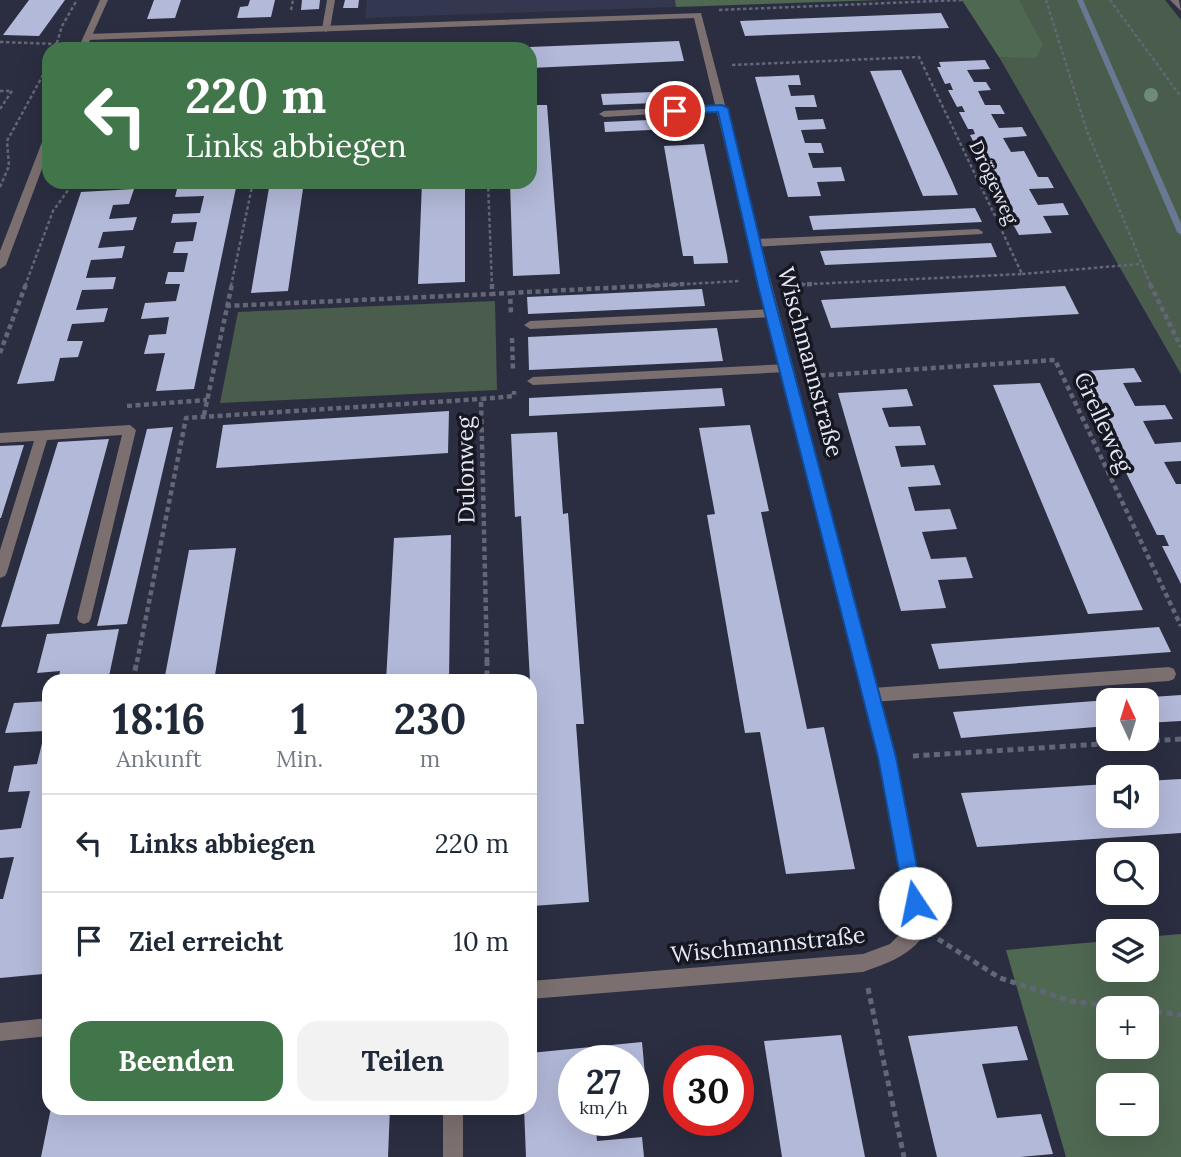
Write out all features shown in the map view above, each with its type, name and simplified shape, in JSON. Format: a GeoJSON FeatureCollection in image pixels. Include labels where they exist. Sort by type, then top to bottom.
{"type":"FeatureCollection","features":[{"type":"Feature","properties":{"kind":"street"},"geometry":{"type":"LineString","coordinates":[[85,42],[104,0]]}},
{"type":"Feature","properties":{"kind":"street"},"geometry":{"type":"LineString","coordinates":[[327,29],[331,0]]}},
{"type":"Feature","properties":{"kind":"street"},"geometry":{"type":"LineString","coordinates":[[1174,0],[1181,8]]}},
{"type":"Feature","properties":{"kind":"street"},"geometry":{"type":"LineString","coordinates":[[87,37],[698,15]]}},
{"type":"Feature","properties":{"kind":"street","name":"Wischmannstraße"},"geometry":{"type":"LineString","coordinates":[[537,989],[863,963],[896,950],[919,927],[887,757],[872,695],[764,283],[713,66],[698,15]]}},
{"type":"Feature","properties":{"kind":"street"},"geometry":{"type":"LineString","coordinates":[[604,114],[722,108]]}},
{"type":"Feature","properties":{"kind":"street"},"geometry":{"type":"LineString","coordinates":[[0,265],[42,155]]}},
{"type":"Feature","properties":{"kind":"street"},"geometry":{"type":"LineString","coordinates":[[755,243],[978,232]]}},
{"type":"Feature","properties":{"kind":"street"},"geometry":{"type":"LineString","coordinates":[[530,324],[772,313]]}},
{"type":"Feature","properties":{"kind":"street"},"geometry":{"type":"LineString","coordinates":[[533,381],[789,373]]}},
{"type":"Feature","properties":{"kind":"street"},"geometry":{"type":"LineString","coordinates":[[0,438],[130,430],[84,618]]}},
{"type":"Feature","properties":{"kind":"street"},"geometry":{"type":"LineString","coordinates":[[0,572],[42,436]]}},
{"type":"Feature","properties":{"kind":"street"},"geometry":{"type":"LineString","coordinates":[[872,695],[1169,674]]}},
{"type":"Feature","properties":{"kind":"street"},"geometry":{"type":"LineString","coordinates":[[0,1032],[42,1028]]}},
{"type":"Feature","properties":{"kind":"street"},"geometry":{"type":"LineString","coordinates":[[453,1115],[453,1157]]}},
{"type":"Feature","properties":{"kind":"path"},"geometry":{"type":"LineString","coordinates":[[58,42],[62,26],[77,0]]}},
{"type":"Feature","properties":{"kind":"path"},"geometry":{"type":"LineString","coordinates":[[698,15],[720,10],[962,0]]}},
{"type":"Feature","properties":{"kind":"path"},"geometry":{"type":"LineString","coordinates":[[1046,0],[1087,131],[1140,264],[1181,347]]}},
{"type":"Feature","properties":{"kind":"path"},"geometry":{"type":"LineString","coordinates":[[1110,0],[1181,97]]}},
{"type":"Feature","properties":{"kind":"path"},"geometry":{"type":"LineString","coordinates":[[0,42],[42,43]]}},
{"type":"Feature","properties":{"kind":"path","name":"Drögeweg"},"geometry":{"type":"LineString","coordinates":[[713,66],[919,57],[1022,274]]}},
{"type":"Feature","properties":{"kind":"path"},"geometry":{"type":"LineString","coordinates":[[0,187],[9,166],[7,141],[42,81]]}},
{"type":"Feature","properties":{"kind":"path"},"geometry":{"type":"LineString","coordinates":[[0,91],[12,91],[0,109]]}},
{"type":"Feature","properties":{"kind":"path"},"geometry":{"type":"LineString","coordinates":[[0,141],[7,141]]}},
{"type":"Feature","properties":{"kind":"path"},"geometry":{"type":"LineString","coordinates":[[0,353],[53,211],[69,189]]}},
{"type":"Feature","properties":{"kind":"path"},"geometry":{"type":"LineString","coordinates":[[204,415],[251,189]]}},
{"type":"Feature","properties":{"kind":"path"},"geometry":{"type":"LineString","coordinates":[[488,189],[492,294]]}},
{"type":"Feature","properties":{"kind":"path"},"geometry":{"type":"LineString","coordinates":[[226,306],[1022,274],[1140,264]]}},
{"type":"Feature","properties":{"kind":"path"},"geometry":{"type":"LineString","coordinates":[[510,293],[511,319]]}},
{"type":"Feature","properties":{"kind":"path","name":"Dulonweg"},"geometry":{"type":"LineString","coordinates":[[487,674],[481,398],[514,396],[512,332]]}},
{"type":"Feature","properties":{"kind":"path","name":"Grelleweg"},"geometry":{"type":"LineString","coordinates":[[789,373],[1055,360],[1181,626]]}},
{"type":"Feature","properties":{"kind":"path"},"geometry":{"type":"LineString","coordinates":[[134,674],[186,418],[481,398]]}},
{"type":"Feature","properties":{"kind":"path"},"geometry":{"type":"LineString","coordinates":[[887,757],[1181,740]]}},
{"type":"Feature","properties":{"kind":"path"},"geometry":{"type":"LineString","coordinates":[[919,927],[1000,978],[1071,1001],[1096,1004]]}},
{"type":"Feature","properties":{"kind":"path"},"geometry":{"type":"LineString","coordinates":[[863,963],[904,1157]]}},
{"type":"Feature","properties":{"kind":"path"},"geometry":{"type":"LineString","coordinates":[[1159,1012],[1181,1015]]}},
{"type":"Feature","properties":{"kind":"shaded area"},"geometry":{"type":"Polygon","coordinates":[[[367,0],[675,0],[676,7],[365,18],[367,0]]]}},
{"type":"Feature","properties":{"kind":"green space"},"geometry":{"type":"Polygon","coordinates":[[[675,0],[881,0],[676,7],[675,0]]]}},
{"type":"Feature","properties":{"kind":"green space"},"geometry":{"type":"Polygon","coordinates":[[[962,0],[1165,0],[1181,20],[1181,374],[999,57],[962,0]]]}},
{"type":"Feature","properties":{"kind":"green space"},"geometry":{"type":"Polygon","coordinates":[[[962,0],[1019,0],[1043,45],[1036,58],[999,57],[962,0]]]}},
{"type":"Feature","properties":{"kind":"green space"},"geometry":{"type":"Polygon","coordinates":[[[495,301],[497,390],[220,403],[238,312],[495,301]]]}},
{"type":"Feature","properties":{"kind":"green space"},"geometry":{"type":"Polygon","coordinates":[[[1181,934],[1181,1157],[1066,1157],[1006,950],[1096,942],[1096,982],[1159,982],[1159,936],[1181,934]]]}},
{"type":"Feature","properties":{"kind":"building"},"geometry":{"type":"Polygon","coordinates":[[[29,0],[65,0],[39,36],[3,35],[29,0]]]}},
{"type":"Feature","properties":{"kind":"building"},"geometry":{"type":"Polygon","coordinates":[[[154,0],[181,0],[175,18],[147,19],[154,0]]]}},
{"type":"Feature","properties":{"kind":"building"},"geometry":{"type":"Polygon","coordinates":[[[250,0],[275,0],[271,17],[237,18],[240,7],[248,6],[250,0]]]}},
{"type":"Feature","properties":{"kind":"building"},"geometry":{"type":"Polygon","coordinates":[[[302,0],[320,0],[319,9],[301,10],[302,0]]]}},
{"type":"Feature","properties":{"kind":"building"},"geometry":{"type":"Polygon","coordinates":[[[345,0],[359,0],[358,8],[343,8],[345,0]]]}},
{"type":"Feature","properties":{"kind":"building"},"geometry":{"type":"Polygon","coordinates":[[[941,13],[949,28],[745,36],[740,21],[941,13]]]}},
{"type":"Feature","properties":{"kind":"building"},"geometry":{"type":"Polygon","coordinates":[[[679,41],[684,61],[537,68],[537,47],[679,41]]]}},
{"type":"Feature","properties":{"kind":"building"},"geometry":{"type":"Polygon","coordinates":[[[985,60],[990,69],[967,70],[974,82],[986,82],[991,90],[978,91],[985,105],[1000,105],[1005,114],[991,114],[999,128],[1022,127],[1027,136],[1003,138],[1011,152],[1024,151],[1038,177],[1048,177],[1054,188],[1029,189],[1038,205],[1063,203],[1069,215],[1043,216],[1052,233],[1019,235],[1007,213],[1013,213],[1010,206],[1005,207],[994,186],[1000,186],[997,179],[993,180],[970,135],[975,134],[973,129],[968,129],[959,112],[965,112],[962,106],[957,107],[948,90],[953,90],[950,83],[945,84],[937,67],[941,67],[939,62],[985,60]]]}},
{"type":"Feature","properties":{"kind":"building"},"geometry":{"type":"Polygon","coordinates":[[[901,70],[958,195],[923,196],[870,71],[901,70]]]}},
{"type":"Feature","properties":{"kind":"building"},"geometry":{"type":"Polygon","coordinates":[[[799,75],[801,85],[788,85],[791,96],[814,95],[817,107],[795,107],[798,120],[823,119],[826,129],[801,130],[805,143],[821,143],[824,153],[808,153],[813,168],[841,167],[845,181],[817,182],[821,196],[788,197],[755,77],[799,75]]]}},
{"type":"Feature","properties":{"kind":"building"},"geometry":{"type":"Polygon","coordinates":[[[680,91],[682,102],[603,105],[601,94],[680,91]]]}},
{"type":"Feature","properties":{"kind":"building"},"geometry":{"type":"Polygon","coordinates":[[[537,105],[547,105],[560,274],[513,276],[510,189],[537,189],[537,105]]]}},
{"type":"Feature","properties":{"kind":"building"},"geometry":{"type":"Polygon","coordinates":[[[693,118],[695,128],[605,132],[604,122],[693,118]]]}},
{"type":"Feature","properties":{"kind":"building"},"geometry":{"type":"Polygon","coordinates":[[[704,144],[728,263],[694,264],[693,256],[683,256],[664,146],[704,144]]]}},
{"type":"Feature","properties":{"kind":"building"},"geometry":{"type":"Polygon","coordinates":[[[134,189],[129,204],[113,205],[109,219],[137,217],[133,230],[103,232],[98,248],[125,246],[122,258],[91,260],[86,278],[116,277],[113,289],[82,290],[76,310],[108,308],[104,322],[72,324],[67,341],[83,341],[78,357],[60,358],[54,381],[17,384],[81,192],[134,189]]]}},
{"type":"Feature","properties":{"kind":"building"},"geometry":{"type":"Polygon","coordinates":[[[177,189],[236,189],[194,389],[156,391],[165,353],[144,354],[149,335],[166,334],[169,317],[141,319],[145,303],[176,301],[180,284],[165,284],[168,272],[184,272],[188,253],[173,253],[176,242],[193,241],[197,222],[171,223],[173,214],[200,213],[204,196],[175,197],[177,189]]]}},
{"type":"Feature","properties":{"kind":"building"},"geometry":{"type":"Polygon","coordinates":[[[269,189],[303,189],[288,291],[251,293],[269,189]]]}},
{"type":"Feature","properties":{"kind":"building"},"geometry":{"type":"Polygon","coordinates":[[[422,189],[465,189],[465,282],[418,284],[422,189]]]}},
{"type":"Feature","properties":{"kind":"building"},"geometry":{"type":"Polygon","coordinates":[[[975,208],[982,222],[813,230],[809,216],[975,208]]]}},
{"type":"Feature","properties":{"kind":"building"},"geometry":{"type":"Polygon","coordinates":[[[991,243],[997,257],[825,265],[820,251],[991,243]]]}},
{"type":"Feature","properties":{"kind":"building"},"geometry":{"type":"Polygon","coordinates":[[[1065,286],[1079,314],[831,328],[821,300],[1065,286]]]}},
{"type":"Feature","properties":{"kind":"building"},"geometry":{"type":"Polygon","coordinates":[[[702,289],[705,306],[528,314],[527,297],[702,289]]]}},
{"type":"Feature","properties":{"kind":"building"},"geometry":{"type":"Polygon","coordinates":[[[717,328],[723,361],[529,370],[528,337],[717,328]]]}},
{"type":"Feature","properties":{"kind":"building"},"geometry":{"type":"Polygon","coordinates":[[[1134,368],[1142,382],[1123,383],[1135,406],[1165,405],[1173,419],[1143,421],[1155,444],[1181,442],[1181,461],[1164,462],[1176,484],[1181,484],[1181,584],[1162,546],[1169,546],[1164,535],[1157,535],[1080,380],[1088,379],[1084,371],[1134,368]]]}},
{"type":"Feature","properties":{"kind":"building"},"geometry":{"type":"Polygon","coordinates":[[[1040,383],[1143,610],[1088,614],[993,385],[1040,383]]]}},
{"type":"Feature","properties":{"kind":"building"},"geometry":{"type":"Polygon","coordinates":[[[722,388],[725,406],[529,416],[529,398],[722,388]]]}},
{"type":"Feature","properties":{"kind":"building"},"geometry":{"type":"Polygon","coordinates":[[[907,389],[913,406],[882,408],[889,427],[920,426],[926,445],[895,446],[901,467],[934,465],[941,485],[908,487],[915,511],[950,509],[957,529],[922,532],[931,559],[966,557],[973,578],[938,580],[946,608],[901,611],[838,393],[907,389]]]}},
{"type":"Feature","properties":{"kind":"building"},"geometry":{"type":"Polygon","coordinates":[[[449,411],[448,453],[216,468],[223,425],[449,411]]]}},
{"type":"Feature","properties":{"kind":"building"},"geometry":{"type":"Polygon","coordinates":[[[750,425],[769,511],[761,512],[807,729],[824,727],[855,869],[786,874],[760,732],[745,733],[707,515],[715,514],[699,428],[750,425]]]}},
{"type":"Feature","properties":{"kind":"building"},"geometry":{"type":"Polygon","coordinates":[[[173,427],[127,624],[97,626],[147,429],[173,427]]]}},
{"type":"Feature","properties":{"kind":"building"},"geometry":{"type":"Polygon","coordinates":[[[557,432],[563,514],[568,513],[584,724],[576,724],[589,902],[537,906],[537,674],[530,674],[521,516],[515,517],[511,434],[557,432]]]}},
{"type":"Feature","properties":{"kind":"building"},"geometry":{"type":"Polygon","coordinates":[[[109,439],[59,624],[1,627],[58,442],[109,439]]]}},
{"type":"Feature","properties":{"kind":"building"},"geometry":{"type":"Polygon","coordinates":[[[24,445],[1,518],[0,518],[0,446],[24,445]]]}},
{"type":"Feature","properties":{"kind":"building"},"geometry":{"type":"Polygon","coordinates":[[[451,535],[449,674],[386,674],[394,538],[451,535]]]}},
{"type":"Feature","properties":{"kind":"building"},"geometry":{"type":"Polygon","coordinates":[[[236,548],[215,674],[165,674],[189,550],[236,548]]]}},
{"type":"Feature","properties":{"kind":"building"},"geometry":{"type":"Polygon","coordinates":[[[1159,627],[1171,652],[939,669],[931,644],[1159,627]]]}},
{"type":"Feature","properties":{"kind":"building"},"geometry":{"type":"Polygon","coordinates":[[[119,629],[109,674],[59,674],[60,671],[37,673],[47,634],[119,629]]]}},
{"type":"Feature","properties":{"kind":"building"},"geometry":{"type":"Polygon","coordinates":[[[1181,695],[1181,721],[1159,722],[1159,696],[1181,695]]]}},
{"type":"Feature","properties":{"kind":"building"},"geometry":{"type":"Polygon","coordinates":[[[42,701],[42,731],[5,733],[14,703],[42,701]]]}},
{"type":"Feature","properties":{"kind":"building"},"geometry":{"type":"Polygon","coordinates":[[[1096,701],[1096,727],[961,738],[953,712],[1096,701]]]}},
{"type":"Feature","properties":{"kind":"building"},"geometry":{"type":"Polygon","coordinates":[[[42,743],[42,974],[0,978],[0,899],[3,899],[14,857],[0,858],[0,830],[21,828],[30,791],[8,792],[14,766],[37,764],[42,743]]]}},
{"type":"Feature","properties":{"kind":"building"},"geometry":{"type":"Polygon","coordinates":[[[1181,779],[1181,833],[977,847],[961,793],[1096,785],[1096,828],[1159,828],[1159,780],[1181,779]]]}},
{"type":"Feature","properties":{"kind":"building"},"geometry":{"type":"Polygon","coordinates":[[[1017,1026],[1028,1060],[982,1064],[997,1118],[1041,1114],[1053,1154],[1020,1157],[937,1157],[908,1036],[1017,1026]]]}},
{"type":"Feature","properties":{"kind":"building"},"geometry":{"type":"Polygon","coordinates":[[[841,1035],[865,1157],[782,1157],[764,1041],[841,1035]]]}},
{"type":"Feature","properties":{"kind":"building"},"geometry":{"type":"Polygon","coordinates":[[[642,1042],[642,1045],[611,1045],[642,1042]]]}},
{"type":"Feature","properties":{"kind":"building"},"geometry":{"type":"Polygon","coordinates":[[[558,1050],[558,1136],[597,1136],[597,1141],[642,1137],[644,1157],[526,1157],[524,1115],[537,1115],[537,1052],[558,1050]]]}},
{"type":"Feature","properties":{"kind":"building"},"geometry":{"type":"Polygon","coordinates":[[[50,1115],[390,1115],[388,1157],[41,1157],[50,1115]]]}},
{"type":"Feature","properties":{"kind":"waterway"},"geometry":{"type":"LineString","coordinates":[[1080,0],[1181,232]]}},
{"type":"Feature","properties":{"kind":"route"},"geometry":{"type":"LineString","coordinates":[[675,111],[722,108],[765,286],[887,757],[915,903]]}}]}
